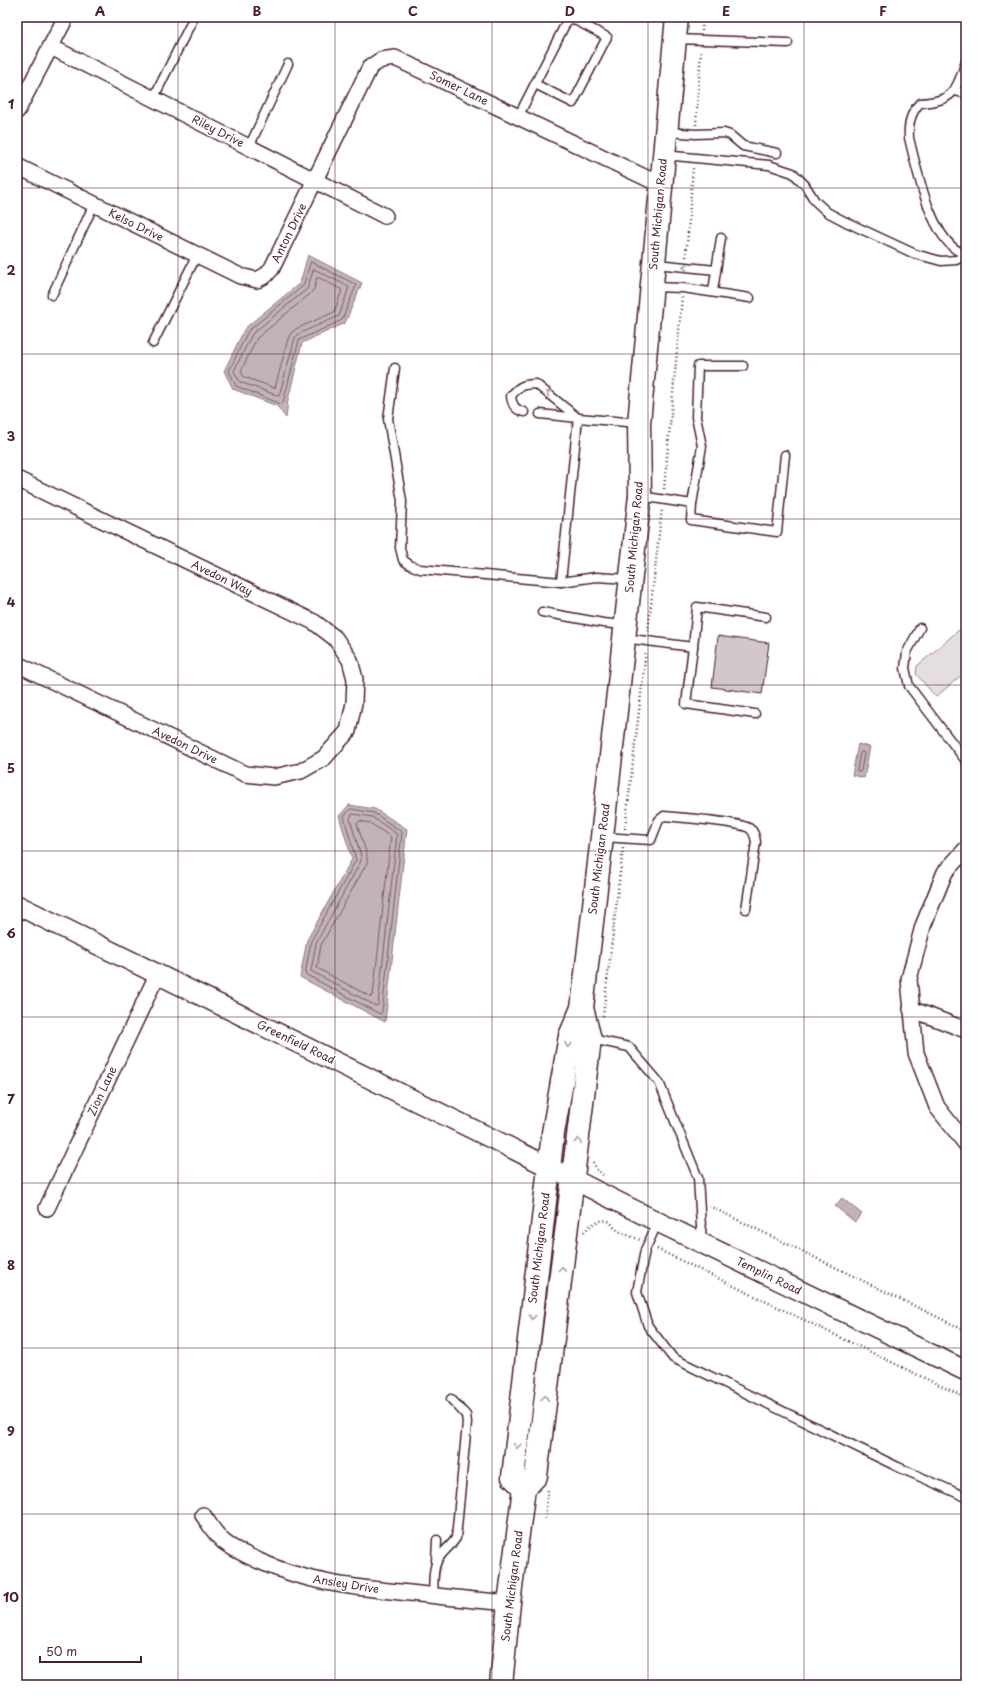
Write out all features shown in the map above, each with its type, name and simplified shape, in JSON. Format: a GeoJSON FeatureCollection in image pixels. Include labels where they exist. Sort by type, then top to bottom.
{"type":"FeatureCollection","features":[{"type":"Feature","properties":{"kind":"main road","name":"South Michigan Road"},"geometry":{"type":"LineString","coordinates":[[524,1488],[513,1477],[549,1167],[570,1036],[582,1008],[640,496],[640,423],[663,155],[667,132],[677,17]]}},
{"type":"Feature","properties":{"kind":"main road","name":"South Michigan Road"},"geometry":{"type":"LineString","coordinates":[[501,1685],[509,1603],[524,1488],[536,1476],[573,1180],[595,1040],[582,1008]]}},
{"type":"Feature","properties":{"kind":"street"},"geometry":{"type":"LineString","coordinates":[[17,111],[66,17]]}},
{"type":"Feature","properties":{"kind":"street","name":"Riley Drive"},"geometry":{"type":"LineString","coordinates":[[51,47],[385,216]]}},
{"type":"Feature","properties":{"kind":"street","name":"Somer Lane"},"geometry":{"type":"LineString","coordinates":[[315,180],[370,67],[381,60],[395,58],[661,185]]}},
{"type":"Feature","properties":{"kind":"street","name":"Kelso Drive"},"geometry":{"type":"LineString","coordinates":[[17,166],[240,276],[257,280]]}},
{"type":"Feature","properties":{"kind":"street","name":"Anton Drive"},"geometry":{"type":"LineString","coordinates":[[257,280],[266,275],[272,268],[315,180]]}},
{"type":"Feature","properties":{"kind":"street","name":"Avedon Way"},"geometry":{"type":"LineString","coordinates":[[17,479],[314,622],[330,634],[335,638],[350,660],[355,679],[354,703],[348,731]]}},
{"type":"Feature","properties":{"kind":"street","name":"Avedon Drive"},"geometry":{"type":"LineString","coordinates":[[17,664],[245,774],[274,777],[301,771],[324,758],[348,731]]}},
{"type":"Feature","properties":{"kind":"street"},"geometry":{"type":"LineString","coordinates":[[966,849],[945,872],[923,926],[909,979],[916,1053],[937,1107],[966,1144]]}},
{"type":"Feature","properties":{"kind":"street","name":"Greenfield Road"},"geometry":{"type":"LineString","coordinates":[[17,905],[158,973],[573,1180]]}},
{"type":"Feature","properties":{"kind":"street","name":"Zion Lane"},"geometry":{"type":"LineString","coordinates":[[47,1208],[158,973]]}},
{"type":"Feature","properties":{"kind":"street"},"geometry":{"type":"LineString","coordinates":[[911,1009],[966,1030]]}},
{"type":"Feature","properties":{"kind":"street","name":"Templin Road"},"geometry":{"type":"LineString","coordinates":[[573,1180],[966,1372]]}},
{"type":"Feature","properties":{"kind":"street","name":"Ansley Drive"},"geometry":{"type":"LineString","coordinates":[[203,1515],[224,1542],[243,1554],[286,1572],[345,1586],[509,1603]]}},
{"type":"Feature","properties":{"kind":"lane"},"geometry":{"type":"LineString","coordinates":[[153,99],[194,17]]}},
{"type":"Feature","properties":{"kind":"lane"},"geometry":{"type":"LineString","coordinates":[[518,117],[569,17],[607,37],[573,103],[535,84]]}},
{"type":"Feature","properties":{"kind":"lane"},"geometry":{"type":"LineString","coordinates":[[674,39],[788,43]]}},
{"type":"Feature","properties":{"kind":"lane"},"geometry":{"type":"LineString","coordinates":[[663,155],[769,165],[793,173],[805,185],[815,201],[827,212],[915,254],[942,261],[956,260],[964,254],[946,240],[930,212],[908,132],[908,127],[912,115],[920,104],[937,102],[948,97],[954,91],[966,62]]}},
{"type":"Feature","properties":{"kind":"lane"},"geometry":{"type":"LineString","coordinates":[[249,147],[288,64]]}},
{"type":"Feature","properties":{"kind":"lane"},"geometry":{"type":"LineString","coordinates":[[954,91],[966,94]]}},
{"type":"Feature","properties":{"kind":"lane"},"geometry":{"type":"LineString","coordinates":[[667,132],[696,134],[724,132],[743,146],[777,153]]}},
{"type":"Feature","properties":{"kind":"lane"},"geometry":{"type":"LineString","coordinates":[[52,295],[94,204]]}},
{"type":"Feature","properties":{"kind":"lane"},"geometry":{"type":"LineString","coordinates":[[713,291],[721,238]]}},
{"type":"Feature","properties":{"kind":"lane"},"geometry":{"type":"LineString","coordinates":[[153,343],[197,255]]}},
{"type":"Feature","properties":{"kind":"lane"},"geometry":{"type":"LineString","coordinates":[[654,263],[716,270]]}},
{"type":"Feature","properties":{"kind":"lane"},"geometry":{"type":"LineString","coordinates":[[652,287],[713,291],[750,298]]}},
{"type":"Feature","properties":{"kind":"lane"},"geometry":{"type":"LineString","coordinates":[[743,366],[698,366],[696,416],[702,446],[692,504],[691,520],[777,532],[785,455]]}},
{"type":"Feature","properties":{"kind":"lane"},"geometry":{"type":"LineString","coordinates":[[395,368],[388,419],[402,501],[400,548],[404,560],[410,565],[420,569],[561,582],[596,577],[630,579]]}},
{"type":"Feature","properties":{"kind":"lane"},"geometry":{"type":"LineString","coordinates":[[524,412],[519,411],[512,405],[511,396],[517,388],[525,384],[536,384],[578,418]]}},
{"type":"Feature","properties":{"kind":"lane"},"geometry":{"type":"LineString","coordinates":[[540,414],[640,423]]}},
{"type":"Feature","properties":{"kind":"lane"},"geometry":{"type":"LineString","coordinates":[[561,582],[578,418]]}},
{"type":"Feature","properties":{"kind":"lane"},"geometry":{"type":"LineString","coordinates":[[640,496],[663,498],[692,504]]}},
{"type":"Feature","properties":{"kind":"lane"},"geometry":{"type":"LineString","coordinates":[[755,714],[686,704],[698,607],[766,617]]}},
{"type":"Feature","properties":{"kind":"lane"},"geometry":{"type":"LineString","coordinates":[[542,612],[602,623],[647,641],[693,647]]}},
{"type":"Feature","properties":{"kind":"lane"},"geometry":{"type":"LineString","coordinates":[[920,628],[907,652],[905,668],[909,686],[966,761]]}},
{"type":"Feature","properties":{"kind":"lane"},"geometry":{"type":"LineString","coordinates":[[602,837],[651,840],[659,820],[664,816],[737,825],[749,828],[754,834],[756,842],[746,909]]}},
{"type":"Feature","properties":{"kind":"lane"},"geometry":{"type":"LineString","coordinates":[[595,1040],[628,1047],[659,1082],[698,1178],[698,1201],[702,1243]]}},
{"type":"Feature","properties":{"kind":"lane"},"geometry":{"type":"LineString","coordinates":[[658,1222],[645,1250],[637,1292],[648,1326],[673,1358],[898,1467],[966,1497]]}},
{"type":"Feature","properties":{"kind":"lane"},"geometry":{"type":"LineString","coordinates":[[436,1564],[440,1556],[456,1538],[466,1439],[466,1415],[451,1399]]}},
{"type":"Feature","properties":{"kind":"lane"},"geometry":{"type":"LineString","coordinates":[[433,1596],[437,1540]]}},
{"type":"Feature","properties":{"kind":"path"},"geometry":{"type":"LineString","coordinates":[[696,134],[703,17]]}},
{"type":"Feature","properties":{"kind":"path"},"geometry":{"type":"LineString","coordinates":[[685,267],[694,158]]}},
{"type":"Feature","properties":{"kind":"path"},"geometry":{"type":"LineString","coordinates":[[595,1040],[624,838],[674,398],[683,288]]}},
{"type":"Feature","properties":{"kind":"path"},"geometry":{"type":"LineString","coordinates":[[592,1159],[597,1170],[604,1176]]}},
{"type":"Feature","properties":{"kind":"path"},"geometry":{"type":"LineString","coordinates":[[698,1201],[966,1331]]}},
{"type":"Feature","properties":{"kind":"path"},"geometry":{"type":"LineString","coordinates":[[583,1234],[585,1230],[595,1223],[606,1221],[610,1222],[616,1229],[642,1240]]}},
{"type":"Feature","properties":{"kind":"path"},"geometry":{"type":"LineString","coordinates":[[654,1248],[966,1398]]}},
{"type":"Feature","properties":{"kind":"path"},"geometry":{"type":"LineString","coordinates":[[545,1518],[548,1487]]}},
{"type":"Feature","properties":{"kind":"shaded area"},"geometry":{"type":"Polygon","coordinates":[[[966,624],[966,671],[936,697],[916,674],[917,666],[966,624]]]}},
{"type":"Feature","properties":{"kind":"water"},"geometry":{"type":"Polygon","coordinates":[[[308,255],[362,283],[345,323],[302,343],[288,400],[286,418],[277,406],[233,389],[224,371],[245,328],[300,283],[308,255]]]}},
{"type":"Feature","properties":{"kind":"water"},"geometry":{"type":"Polygon","coordinates":[[[858,744],[870,747],[864,778],[852,775],[858,744]]]}},
{"type":"Feature","properties":{"kind":"water"},"geometry":{"type":"Polygon","coordinates":[[[349,805],[375,809],[407,829],[385,1022],[300,977],[307,940],[352,859],[339,816],[349,805]]]}},
{"type":"Feature","properties":{"kind":"water"},"geometry":{"type":"Polygon","coordinates":[[[842,1198],[862,1214],[855,1222],[835,1206],[842,1198]]]}},
{"type":"Feature","properties":{"kind":"building"},"geometry":{"type":"Polygon","coordinates":[[[718,636],[769,643],[762,694],[712,687],[718,636]]]}}]}
